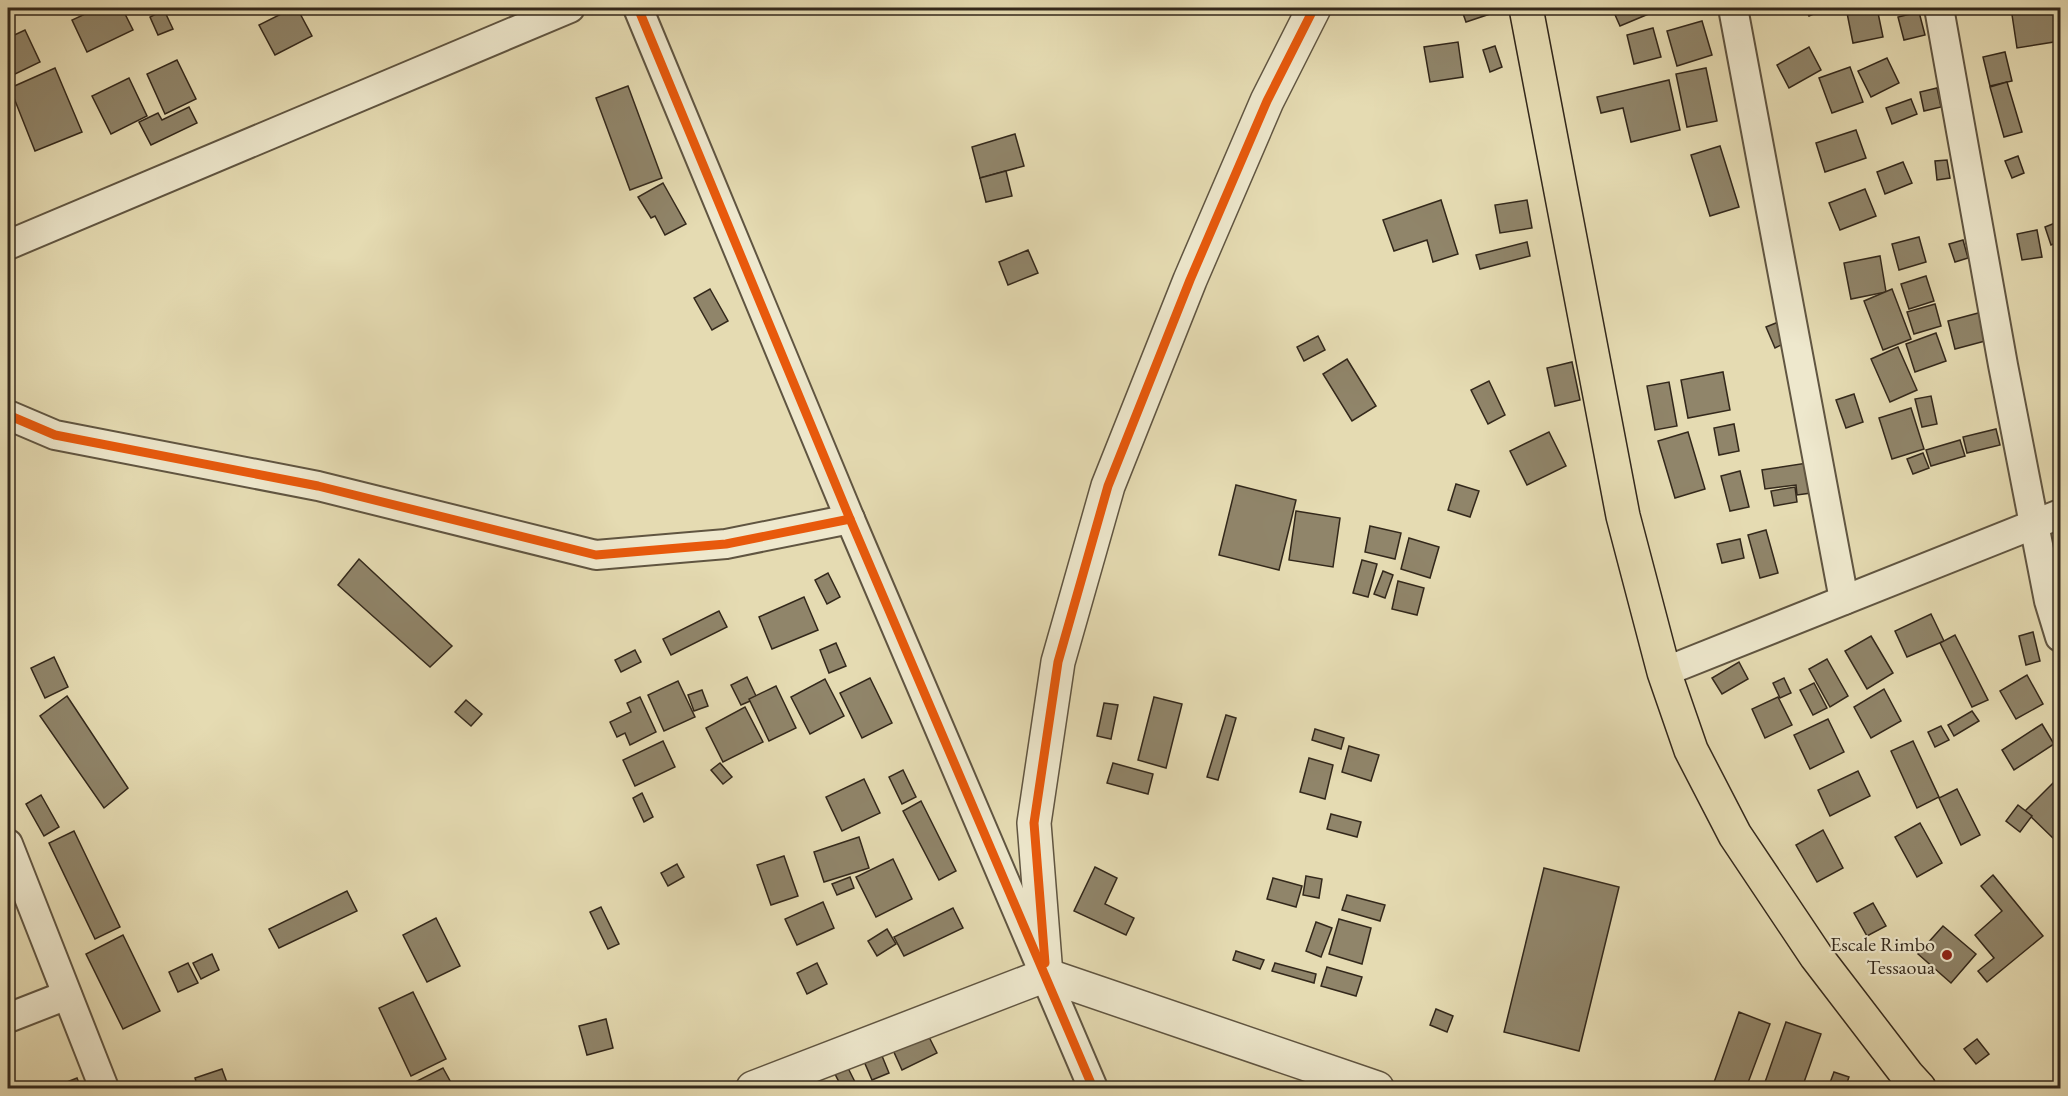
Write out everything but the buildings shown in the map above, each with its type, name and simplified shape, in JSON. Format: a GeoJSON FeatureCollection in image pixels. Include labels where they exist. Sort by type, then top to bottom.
{"type":"FeatureCollection","features":[{"type":"Feature","properties":{"kind":"highway"},"geometry":{"type":"LineString","coordinates":[[1526,8],[1623,516],[1664,672],[1691,750],[1735,835],[1816,956],[1919,1089]]}},
{"type":"Feature","properties":{"kind":"street"},"geometry":{"type":"LineString","coordinates":[[8,245],[570,8]]}},
{"type":"Feature","properties":{"kind":"street"},"geometry":{"type":"LineString","coordinates":[[638,8],[850,519],[1093,1089]]}},
{"type":"Feature","properties":{"kind":"street"},"geometry":{"type":"LineString","coordinates":[[1046,975],[1034,823],[1058,662],[1112,475],[1190,280],[1262,112],[1314,8]]}},
{"type":"Feature","properties":{"kind":"street"},"geometry":{"type":"LineString","coordinates":[[1733,8],[1844,600]]}},
{"type":"Feature","properties":{"kind":"street"},"geometry":{"type":"LineString","coordinates":[[1939,8],[2003,365],[2048,519],[2049,601],[2061,637]]}},
{"type":"Feature","properties":{"kind":"street"},"geometry":{"type":"LineString","coordinates":[[8,415],[55,435],[318,486],[596,555],[726,544],[850,519]]}},
{"type":"Feature","properties":{"kind":"street"},"geometry":{"type":"LineString","coordinates":[[1664,672],[2048,519]]}},
{"type":"Feature","properties":{"kind":"street"},"geometry":{"type":"LineString","coordinates":[[8,844],[104,1089]]}},
{"type":"Feature","properties":{"kind":"street"},"geometry":{"type":"LineString","coordinates":[[753,1089],[1046,975],[1377,1089]]}},
{"type":"Feature","properties":{"kind":"street"},"geometry":{"type":"LineString","coordinates":[[8,1018],[67,995]]}},
{"type":"Feature","properties":{"kind":"cycle path"},"geometry":{"type":"LineString","coordinates":[[638,8],[850,519],[1093,1088]]}},
{"type":"Feature","properties":{"kind":"cycle path"},"geometry":{"type":"LineString","coordinates":[[1045,963],[1034,823],[1058,662],[1108,486],[1190,280],[1267,101],[1314,8]]}},
{"type":"Feature","properties":{"kind":"cycle path"},"geometry":{"type":"LineString","coordinates":[[8,415],[55,435],[318,486],[596,555],[726,544],[850,519]]}},
{"type":"Feature","properties":{"kind":"place","name":"Escale Rimbo Tessaoua"},"geometry":{"type":"Point","coordinates":[1947,955]}}]}
